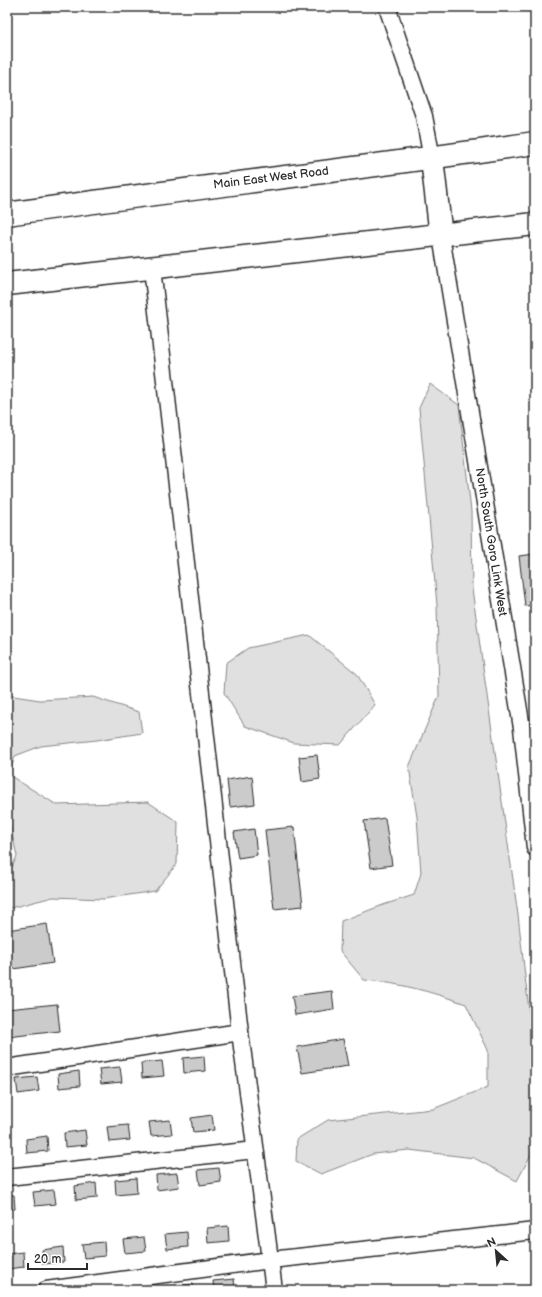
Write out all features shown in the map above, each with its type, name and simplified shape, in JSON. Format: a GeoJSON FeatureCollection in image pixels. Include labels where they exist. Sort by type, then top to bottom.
{"type":"FeatureCollection","features":[{"type":"Feature","properties":{"kind":"main road","name":"Main East West Road"},"geometry":{"type":"LineString","coordinates":[[7,214],[216,185],[432,159],[535,143]]}},
{"type":"Feature","properties":{"kind":"main road"},"geometry":{"type":"LineString","coordinates":[[432,159],[441,236]]}},
{"type":"Feature","properties":{"kind":"main road"},"geometry":{"type":"LineString","coordinates":[[7,284],[441,236],[535,224]]}},
{"type":"Feature","properties":{"kind":"street"},"geometry":{"type":"LineString","coordinates":[[387,7],[424,116],[432,159]]}},
{"type":"Feature","properties":{"kind":"street","name":"North South Goro Link West"},"geometry":{"type":"LineString","coordinates":[[441,236],[528,727],[535,848]]}},
{"type":"Feature","properties":{"kind":"street"},"geometry":{"type":"LineString","coordinates":[[152,268],[240,1032],[274,1290]]}},
{"type":"Feature","properties":{"kind":"street"},"geometry":{"type":"LineString","coordinates":[[7,1068],[240,1032]]}},
{"type":"Feature","properties":{"kind":"street"},"geometry":{"type":"LineString","coordinates":[[7,1177],[255,1150]]}},
{"type":"Feature","properties":{"kind":"street"},"geometry":{"type":"LineString","coordinates":[[46,1290],[270,1260],[535,1231]]}},
{"type":"Feature","properties":{"kind":"shaded area"},"geometry":{"type":"Polygon","coordinates":[[[430,384],[459,405],[471,511],[472,589],[518,915],[535,1063],[535,1147],[517,1181],[474,1158],[409,1150],[373,1154],[321,1174],[296,1161],[297,1139],[328,1120],[433,1109],[488,1087],[488,1050],[466,1004],[416,989],[390,983],[364,980],[340,951],[341,921],[414,895],[421,873],[417,817],[409,767],[439,696],[437,605],[419,408],[430,384]]]}},
{"type":"Feature","properties":{"kind":"shaded area"},"geometry":{"type":"Polygon","coordinates":[[[309,635],[357,674],[375,705],[340,745],[294,743],[245,726],[224,693],[226,663],[248,648],[309,635]]]}},
{"type":"Feature","properties":{"kind":"shaded area"},"geometry":{"type":"Polygon","coordinates":[[[7,695],[40,700],[93,697],[139,712],[142,733],[41,746],[15,756],[9,775],[57,805],[148,802],[178,822],[177,864],[155,891],[103,899],[53,897],[7,909],[7,878],[17,856],[7,812],[7,695]]]}},
{"type":"Feature","properties":{"kind":"building"},"geometry":{"type":"Polygon","coordinates":[[[535,554],[535,605],[525,606],[519,556],[535,554]]]}},
{"type":"Feature","properties":{"kind":"building"},"geometry":{"type":"Polygon","coordinates":[[[317,755],[320,779],[302,782],[299,757],[317,755]]]}},
{"type":"Feature","properties":{"kind":"building"},"geometry":{"type":"Polygon","coordinates":[[[252,776],[255,804],[230,807],[227,780],[252,776]]]}},
{"type":"Feature","properties":{"kind":"building"},"geometry":{"type":"Polygon","coordinates":[[[385,818],[392,865],[371,868],[364,821],[385,818]]]}},
{"type":"Feature","properties":{"kind":"building"},"geometry":{"type":"Polygon","coordinates":[[[294,827],[303,906],[274,909],[265,830],[294,827]]]}},
{"type":"Feature","properties":{"kind":"building"},"geometry":{"type":"Polygon","coordinates":[[[254,829],[257,855],[238,858],[234,832],[254,829]]]}},
{"type":"Feature","properties":{"kind":"building"},"geometry":{"type":"Polygon","coordinates":[[[47,924],[53,963],[7,970],[7,930],[47,924]]]}},
{"type":"Feature","properties":{"kind":"building"},"geometry":{"type":"Polygon","coordinates":[[[332,991],[334,1009],[295,1015],[292,996],[332,991]]]}},
{"type":"Feature","properties":{"kind":"building"},"geometry":{"type":"Polygon","coordinates":[[[57,1004],[60,1031],[7,1037],[7,1009],[57,1004]]]}},
{"type":"Feature","properties":{"kind":"building"},"geometry":{"type":"Polygon","coordinates":[[[343,1039],[348,1066],[302,1073],[297,1047],[343,1039]]]}},
{"type":"Feature","properties":{"kind":"building"},"geometry":{"type":"Polygon","coordinates":[[[204,1056],[205,1071],[184,1073],[183,1058],[204,1056]]]}},
{"type":"Feature","properties":{"kind":"building"},"geometry":{"type":"Polygon","coordinates":[[[162,1061],[164,1076],[142,1078],[141,1063],[162,1061]]]}},
{"type":"Feature","properties":{"kind":"building"},"geometry":{"type":"Polygon","coordinates":[[[120,1067],[122,1082],[101,1084],[99,1069],[120,1067]]]}},
{"type":"Feature","properties":{"kind":"building"},"geometry":{"type":"Polygon","coordinates":[[[79,1071],[80,1086],[59,1088],[58,1074],[79,1071]]]}},
{"type":"Feature","properties":{"kind":"building"},"geometry":{"type":"Polygon","coordinates":[[[37,1077],[39,1091],[18,1094],[16,1079],[37,1077]]]}},
{"type":"Feature","properties":{"kind":"building"},"geometry":{"type":"Polygon","coordinates":[[[212,1115],[214,1130],[193,1132],[191,1118],[212,1115]]]}},
{"type":"Feature","properties":{"kind":"building"},"geometry":{"type":"Polygon","coordinates":[[[170,1120],[172,1134],[151,1136],[149,1122],[170,1120]]]}},
{"type":"Feature","properties":{"kind":"building"},"geometry":{"type":"Polygon","coordinates":[[[128,1125],[130,1140],[109,1142],[107,1127],[128,1125]]]}},
{"type":"Feature","properties":{"kind":"building"},"geometry":{"type":"Polygon","coordinates":[[[85,1130],[87,1145],[65,1147],[64,1133],[85,1130]]]}},
{"type":"Feature","properties":{"kind":"building"},"geometry":{"type":"Polygon","coordinates":[[[47,1136],[48,1151],[27,1153],[26,1139],[47,1136]]]}},
{"type":"Feature","properties":{"kind":"building"},"geometry":{"type":"Polygon","coordinates":[[[219,1168],[221,1182],[200,1185],[198,1170],[219,1168]]]}},
{"type":"Feature","properties":{"kind":"building"},"geometry":{"type":"Polygon","coordinates":[[[177,1173],[179,1187],[157,1190],[156,1175],[177,1173]]]}},
{"type":"Feature","properties":{"kind":"building"},"geometry":{"type":"Polygon","coordinates":[[[136,1178],[137,1193],[116,1195],[115,1180],[136,1178]]]}},
{"type":"Feature","properties":{"kind":"building"},"geometry":{"type":"Polygon","coordinates":[[[96,1183],[97,1198],[76,1200],[75,1186],[96,1183]]]}},
{"type":"Feature","properties":{"kind":"building"},"geometry":{"type":"Polygon","coordinates":[[[54,1190],[56,1204],[35,1206],[33,1192],[54,1190]]]}},
{"type":"Feature","properties":{"kind":"building"},"geometry":{"type":"Polygon","coordinates":[[[7,1195],[14,1195],[15,1209],[7,1210],[7,1195]]]}},
{"type":"Feature","properties":{"kind":"building"},"geometry":{"type":"Polygon","coordinates":[[[228,1226],[229,1241],[208,1243],[207,1228],[228,1226]]]}},
{"type":"Feature","properties":{"kind":"building"},"geometry":{"type":"Polygon","coordinates":[[[187,1232],[188,1247],[167,1249],[165,1234],[187,1232]]]}},
{"type":"Feature","properties":{"kind":"building"},"geometry":{"type":"Polygon","coordinates":[[[144,1237],[146,1251],[125,1253],[123,1239],[144,1237]]]}},
{"type":"Feature","properties":{"kind":"building"},"geometry":{"type":"Polygon","coordinates":[[[104,1242],[105,1256],[84,1258],[82,1244],[104,1242]]]}},
{"type":"Feature","properties":{"kind":"building"},"geometry":{"type":"Polygon","coordinates":[[[63,1247],[64,1262],[43,1264],[42,1250],[63,1247]]]}},
{"type":"Feature","properties":{"kind":"building"},"geometry":{"type":"Polygon","coordinates":[[[23,1252],[24,1267],[7,1269],[7,1254],[23,1252]]]}},
{"type":"Feature","properties":{"kind":"building"},"geometry":{"type":"Polygon","coordinates":[[[234,1279],[235,1290],[214,1290],[213,1281],[234,1279]]]}},
{"type":"Feature","properties":{"kind":"building"},"geometry":{"type":"Polygon","coordinates":[[[193,1284],[194,1290],[172,1290],[172,1286],[193,1284]]]}}]}
